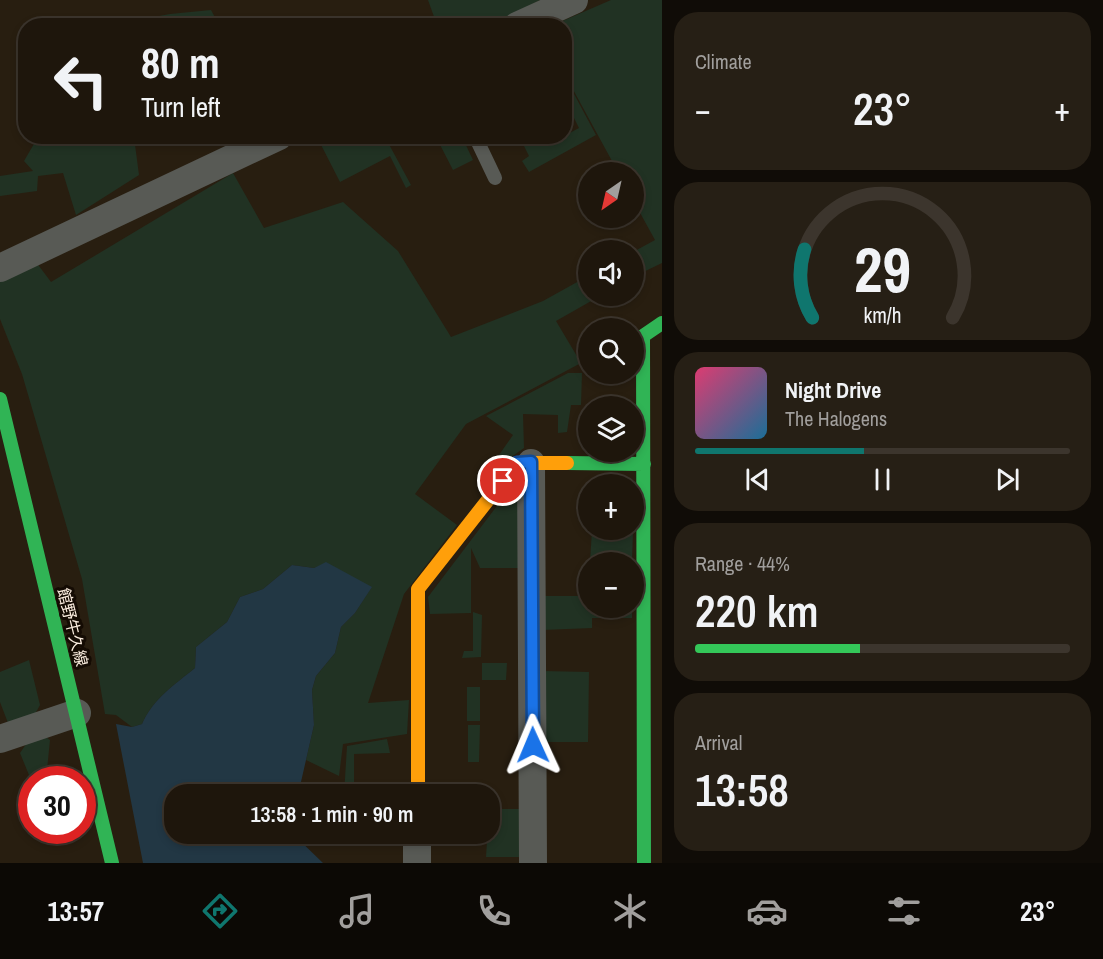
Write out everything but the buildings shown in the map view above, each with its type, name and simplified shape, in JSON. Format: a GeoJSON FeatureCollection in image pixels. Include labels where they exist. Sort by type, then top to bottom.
{"type":"FeatureCollection","features":[{"type":"Feature","properties":{"kind":"street"},"geometry":{"type":"LineString","coordinates":[[534,18],[573,0]]}},
{"type":"Feature","properties":{"kind":"street"},"geometry":{"type":"LineString","coordinates":[[0,268],[262,144]]}},
{"type":"Feature","properties":{"kind":"street"},"geometry":{"type":"LineString","coordinates":[[644,863],[643,336],[662,323]]}},
{"type":"Feature","properties":{"kind":"street","name":"館野牛久線"},"geometry":{"type":"LineString","coordinates":[[0,399],[112,863]]}},
{"type":"Feature","properties":{"kind":"street"},"geometry":{"type":"LineString","coordinates":[[531,462],[533,863]]}},
{"type":"Feature","properties":{"kind":"street"},"geometry":{"type":"LineString","coordinates":[[418,784],[418,589],[517,463],[644,464]]}},
{"type":"Feature","properties":{"kind":"street"},"geometry":{"type":"LineString","coordinates":[[0,739],[77,713]]}},
{"type":"Feature","properties":{"kind":"street"},"geometry":{"type":"LineString","coordinates":[[417,844],[417,863]]}},
{"type":"Feature","properties":{"kind":"lane"},"geometry":{"type":"LineString","coordinates":[[479,144],[495,177]]}},
{"type":"Feature","properties":{"kind":"green space"},"geometry":{"type":"Polygon","coordinates":[[[428,0],[540,0],[505,18],[434,18],[428,0]]]}},
{"type":"Feature","properties":{"kind":"green space"},"geometry":{"type":"Polygon","coordinates":[[[611,0],[662,0],[662,263],[644,272],[644,246],[655,240],[644,220],[644,162],[613,162],[572,88],[572,18],[569,18],[611,0]]]}},
{"type":"Feature","properties":{"kind":"green space"},"geometry":{"type":"Polygon","coordinates":[[[211,10],[215,18],[148,18],[211,10]]]}},
{"type":"Feature","properties":{"kind":"green space"},"geometry":{"type":"Polygon","coordinates":[[[572,93],[596,135],[529,172],[522,161],[529,156],[523,144],[572,144],[572,132],[579,128],[572,114],[572,93]]]}},
{"type":"Feature","properties":{"kind":"green space"},"geometry":{"type":"Polygon","coordinates":[[[34,144],[135,144],[139,175],[76,215],[63,173],[38,176],[37,191],[0,196],[0,176],[33,171],[24,161],[34,144]]]}},
{"type":"Feature","properties":{"kind":"green space"},"geometry":{"type":"Polygon","coordinates":[[[321,144],[389,144],[411,185],[406,188],[390,156],[340,182],[321,144]]]}},
{"type":"Feature","properties":{"kind":"green space"},"geometry":{"type":"Polygon","coordinates":[[[440,144],[465,144],[473,160],[453,170],[440,144]]]}},
{"type":"Feature","properties":{"kind":"green space"},"geometry":{"type":"Polygon","coordinates":[[[233,173],[264,228],[343,202],[398,251],[451,337],[543,301],[578,282],[578,306],[582,306],[556,321],[578,358],[578,365],[466,424],[415,494],[457,525],[404,594],[368,703],[409,700],[407,734],[343,744],[339,776],[306,760],[314,725],[312,690],[316,676],[335,653],[341,627],[355,613],[371,588],[326,563],[314,568],[292,565],[263,589],[240,597],[227,622],[196,647],[195,668],[158,700],[142,724],[132,727],[116,715],[105,714],[82,579],[22,374],[0,319],[0,277],[36,262],[51,282],[233,173]]]}},
{"type":"Feature","properties":{"kind":"green space"},"geometry":{"type":"Polygon","coordinates":[[[568,373],[578,373],[578,384],[582,384],[581,396],[578,396],[578,405],[571,405],[567,432],[558,433],[558,415],[523,414],[524,448],[507,460],[499,455],[513,435],[486,416],[568,373]]]}},
{"type":"Feature","properties":{"kind":"green space"},"geometry":{"type":"Polygon","coordinates":[[[512,486],[522,486],[524,568],[480,568],[471,548],[471,613],[430,614],[428,597],[512,486]]]}},
{"type":"Feature","properties":{"kind":"green space"},"geometry":{"type":"Polygon","coordinates":[[[591,540],[633,540],[632,552],[591,552],[591,540]]]}},
{"type":"Feature","properties":{"kind":"green space"},"geometry":{"type":"Polygon","coordinates":[[[543,596],[578,596],[578,618],[592,618],[592,628],[542,630],[543,596]]]}},
{"type":"Feature","properties":{"kind":"green space"},"geometry":{"type":"Polygon","coordinates":[[[473,612],[482,615],[481,657],[462,658],[464,651],[473,651],[473,612]]]}},
{"type":"Feature","properties":{"kind":"green space"},"geometry":{"type":"Polygon","coordinates":[[[29,660],[40,705],[35,714],[8,723],[0,702],[0,672],[29,660]]]}},
{"type":"Feature","properties":{"kind":"green space"},"geometry":{"type":"Polygon","coordinates":[[[482,663],[507,663],[506,680],[482,680],[482,663]]]}},
{"type":"Feature","properties":{"kind":"green space"},"geometry":{"type":"Polygon","coordinates":[[[542,671],[589,672],[588,742],[541,742],[542,671]]]}},
{"type":"Feature","properties":{"kind":"green space"},"geometry":{"type":"Polygon","coordinates":[[[467,687],[480,687],[480,721],[467,721],[467,687]]]}},
{"type":"Feature","properties":{"kind":"green space"},"geometry":{"type":"Polygon","coordinates":[[[468,725],[480,725],[479,762],[468,762],[468,725]]]}},
{"type":"Feature","properties":{"kind":"green space"},"geometry":{"type":"Polygon","coordinates":[[[43,735],[50,740],[47,766],[25,766],[20,753],[29,740],[43,735]]]}},
{"type":"Feature","properties":{"kind":"green space"},"geometry":{"type":"Polygon","coordinates":[[[387,739],[390,753],[354,754],[354,784],[345,784],[347,746],[387,739]]]}},
{"type":"Feature","properties":{"kind":"green space"},"geometry":{"type":"Polygon","coordinates":[[[500,809],[522,809],[523,857],[486,857],[487,844],[500,844],[500,809]]]}},
{"type":"Feature","properties":{"kind":"water"},"geometry":{"type":"Polygon","coordinates":[[[326,562],[372,587],[355,613],[341,627],[335,653],[316,676],[312,690],[314,725],[301,784],[164,784],[164,844],[303,844],[323,863],[143,863],[116,724],[132,727],[142,724],[158,700],[195,668],[196,647],[227,622],[240,597],[263,589],[292,565],[314,568],[326,562]]]}},
{"type":"Feature","properties":{"kind":"traffic: fast"},"geometry":{"type":"LineString","coordinates":[[644,863],[643,336],[662,323]]}},
{"type":"Feature","properties":{"kind":"traffic: fast"},"geometry":{"type":"LineString","coordinates":[[0,399],[112,863]]}},
{"type":"Feature","properties":{"kind":"traffic: fast"},"geometry":{"type":"LineString","coordinates":[[567,463],[644,464]]}},
{"type":"Feature","properties":{"kind":"traffic: slow"},"geometry":{"type":"LineString","coordinates":[[418,784],[418,589],[517,463],[567,463]]}},
{"type":"Feature","properties":{"kind":"route"},"geometry":{"type":"LineString","coordinates":[[503,481],[517,463],[531,462],[533,745]]}}]}
